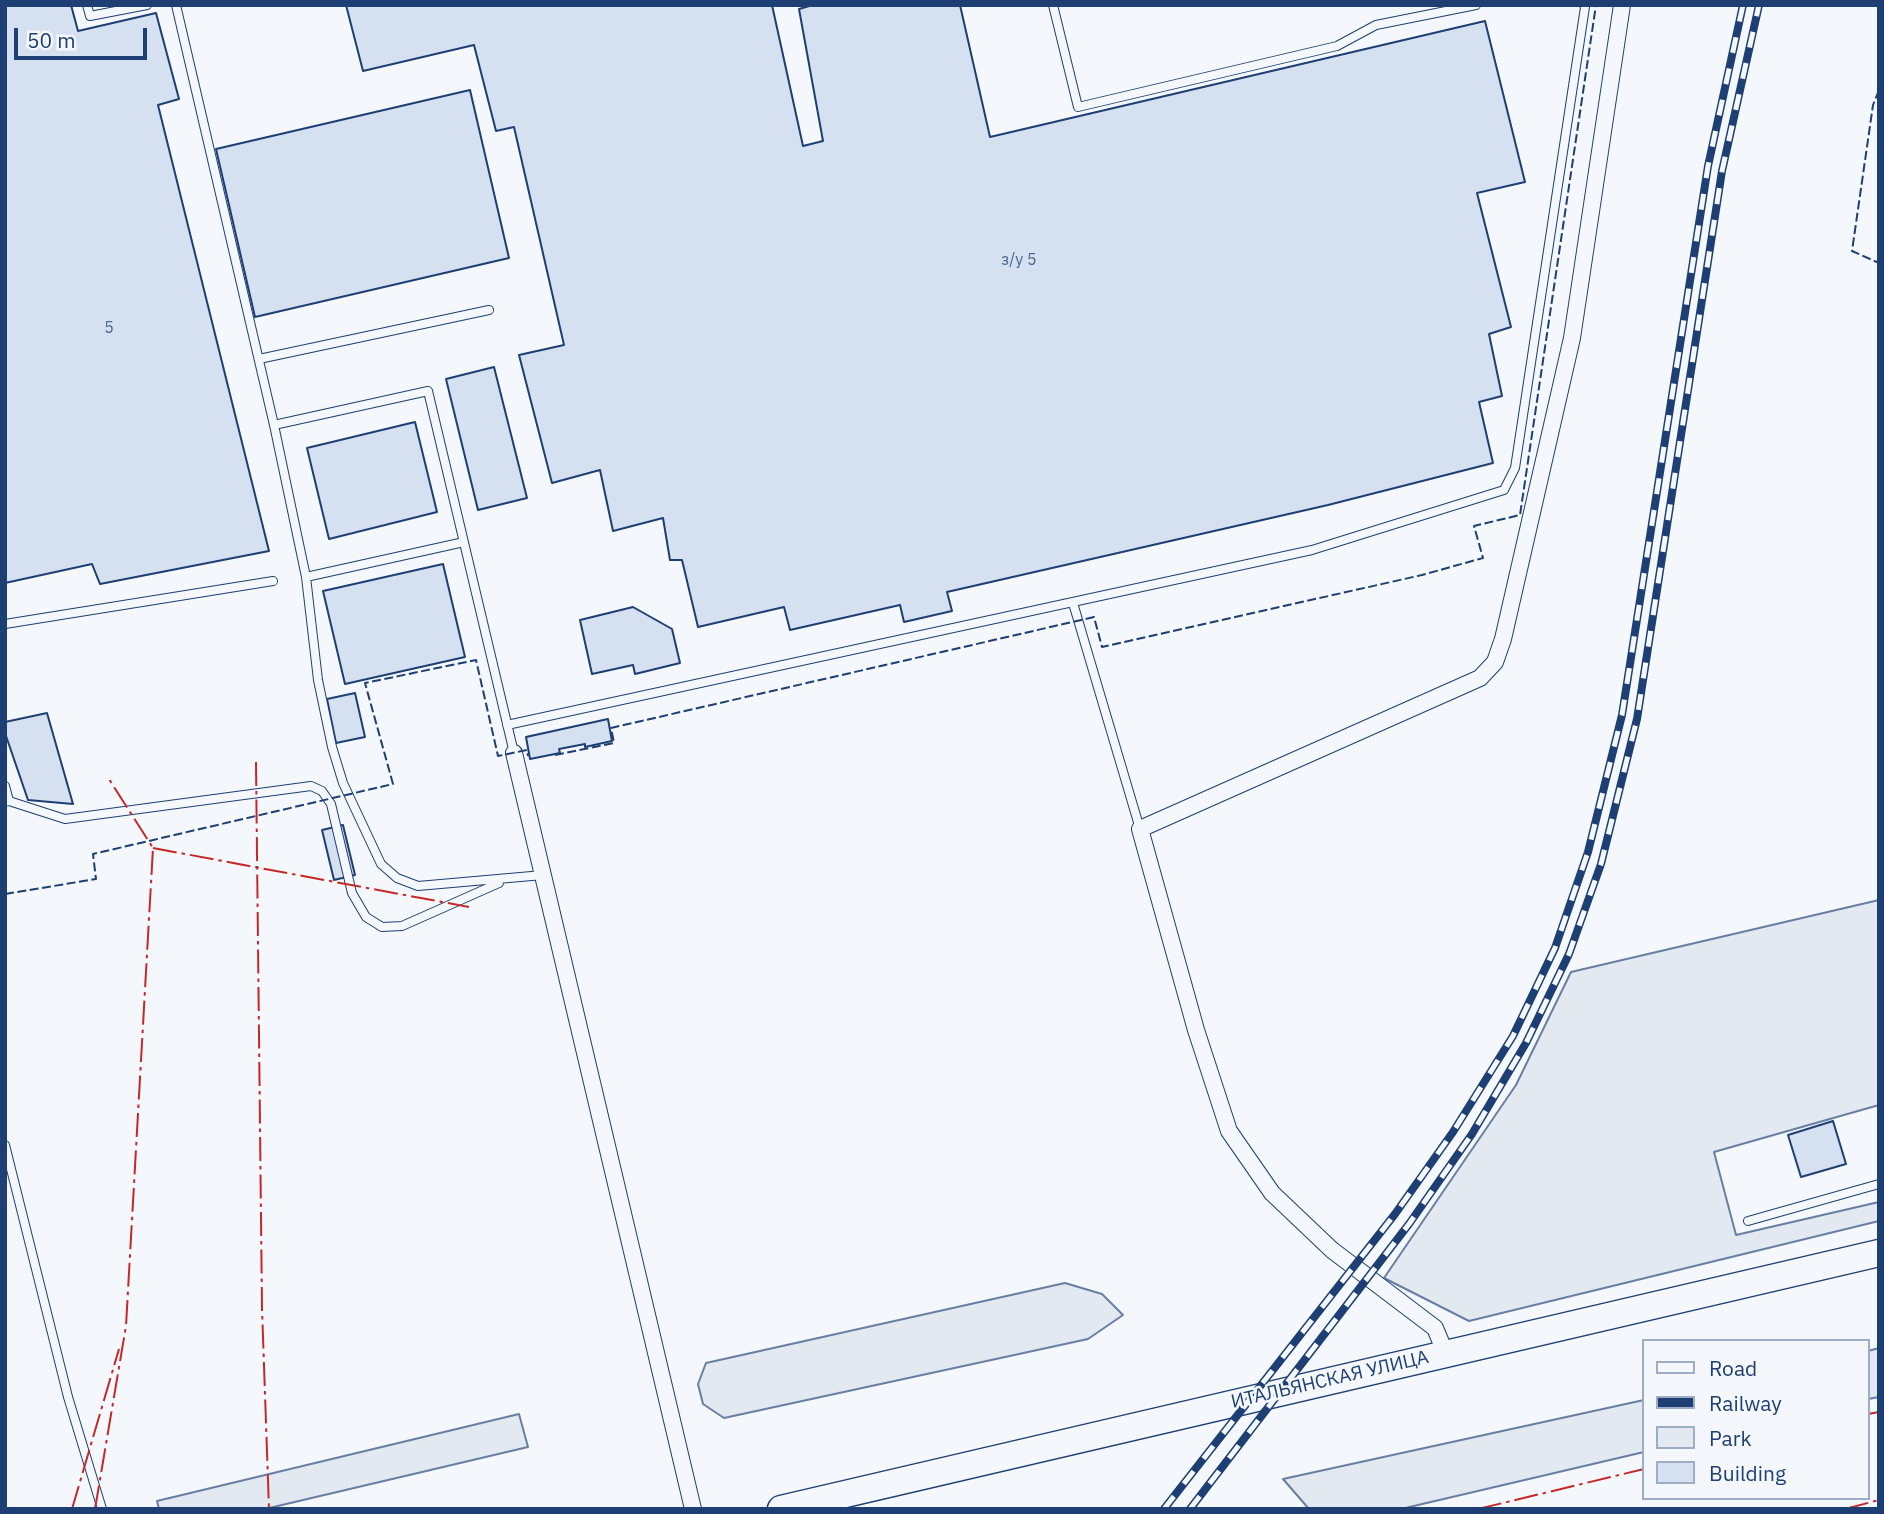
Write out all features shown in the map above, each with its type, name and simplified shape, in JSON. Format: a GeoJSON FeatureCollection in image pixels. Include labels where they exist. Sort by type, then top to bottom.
{"type":"FeatureCollection","features":[{"type":"Feature","properties":{"kind":"highway","name":"ИТАЛЬЯНСКАЯ УЛИЦА"},"geometry":{"type":"LineString","coordinates":[[781,1509],[1879,1252]]}},
{"type":"Feature","properties":{"kind":"street"},"geometry":{"type":"LineString","coordinates":[[1446,1352],[1435,1328],[1332,1250],[1272,1193],[1229,1130],[1196,1030],[1140,829],[1480,678],[1495,662],[1506,626],[1572,338],[1622,5]]}},
{"type":"Feature","properties":{"kind":"street"},"geometry":{"type":"LineString","coordinates":[[514,753],[693,1509]]}},
{"type":"Feature","properties":{"kind":"lane"},"geometry":{"type":"LineString","coordinates":[[87,5],[90,16],[147,5]]}},
{"type":"Feature","properties":{"kind":"lane"},"geometry":{"type":"LineString","coordinates":[[176,5],[274,425],[306,578],[318,680],[332,747],[344,783],[381,864],[397,878],[418,886],[543,875]]}},
{"type":"Feature","properties":{"kind":"lane"},"geometry":{"type":"LineString","coordinates":[[1053,5],[1077,107],[1337,46],[1376,25],[1476,5]]}},
{"type":"Feature","properties":{"kind":"lane"},"geometry":{"type":"LineString","coordinates":[[507,725],[1312,550],[1504,490],[1515,468],[1584,5]]}},
{"type":"Feature","properties":{"kind":"lane"},"geometry":{"type":"LineString","coordinates":[[259,359],[489,310]]}},
{"type":"Feature","properties":{"kind":"lane"},"geometry":{"type":"LineString","coordinates":[[274,425],[428,391],[514,753]]}},
{"type":"Feature","properties":{"kind":"lane"},"geometry":{"type":"LineString","coordinates":[[306,578],[464,542]]}},
{"type":"Feature","properties":{"kind":"lane"},"geometry":{"type":"LineString","coordinates":[[5,624],[273,581]]}},
{"type":"Feature","properties":{"kind":"lane"},"geometry":{"type":"LineString","coordinates":[[1073,603],[1140,829]]}},
{"type":"Feature","properties":{"kind":"lane"},"geometry":{"type":"LineString","coordinates":[[5,786],[7,802],[65,820],[311,786],[322,791],[331,804],[352,893],[366,916],[382,927],[402,926],[505,880]]}},
{"type":"Feature","properties":{"kind":"lane"},"geometry":{"type":"LineString","coordinates":[[5,1144],[68,1397],[102,1509]]}},
{"type":"Feature","properties":{"kind":"lane"},"geometry":{"type":"LineString","coordinates":[[1748,1221],[1879,1184]]}},
{"type":"Feature","properties":{"kind":"green space"},"geometry":{"type":"Polygon","coordinates":[[[1879,900],[1879,1105],[1714,1152],[1736,1235],[1879,1202],[1879,1221],[1469,1321],[1384,1278],[1516,1085],[1571,972],[1879,900]]]}},
{"type":"Feature","properties":{"kind":"green space"},"geometry":{"type":"Polygon","coordinates":[[[1065,1283],[1102,1294],[1123,1315],[1088,1339],[724,1418],[703,1404],[698,1384],[706,1363],[1065,1283]]]}},
{"type":"Feature","properties":{"kind":"green space"},"geometry":{"type":"Polygon","coordinates":[[[1879,1348],[1879,1397],[1870,1399],[1870,1350],[1879,1348]]]}},
{"type":"Feature","properties":{"kind":"green space"},"geometry":{"type":"Polygon","coordinates":[[[1643,1400],[1643,1452],[1401,1509],[1309,1509],[1283,1479],[1643,1400]]]}},
{"type":"Feature","properties":{"kind":"green space"},"geometry":{"type":"Polygon","coordinates":[[[519,1414],[528,1447],[265,1509],[159,1509],[157,1501],[519,1414]]]}},
{"type":"Feature","properties":{"kind":"building"},"geometry":{"type":"Polygon","coordinates":[[[5,5],[71,5],[78,31],[156,13],[179,99],[158,105],[269,551],[100,584],[92,564],[5,583],[5,5]]]}},
{"type":"Feature","properties":{"kind":"building"},"geometry":{"type":"Polygon","coordinates":[[[346,5],[772,5],[803,146],[823,141],[799,9],[813,5],[960,5],[990,137],[1485,21],[1525,182],[1477,193],[1511,327],[1489,334],[1502,396],[1479,402],[1493,463],[1328,505],[947,592],[952,611],[904,622],[900,605],[790,630],[784,607],[698,627],[682,560],[670,560],[663,518],[613,531],[600,470],[552,483],[519,355],[564,345],[514,127],[496,131],[474,45],[363,71],[346,5]]]}},
{"type":"Feature","properties":{"kind":"building"},"geometry":{"type":"Polygon","coordinates":[[[470,90],[509,258],[255,317],[216,149],[470,90]]]}},
{"type":"Feature","properties":{"kind":"building"},"geometry":{"type":"Polygon","coordinates":[[[494,367],[527,498],[478,510],[446,379],[494,367]]]}},
{"type":"Feature","properties":{"kind":"building"},"geometry":{"type":"Polygon","coordinates":[[[415,422],[437,512],[329,539],[307,448],[415,422]]]}},
{"type":"Feature","properties":{"kind":"building"},"geometry":{"type":"Polygon","coordinates":[[[443,564],[465,657],[345,684],[323,591],[443,564]]]}},
{"type":"Feature","properties":{"kind":"building"},"geometry":{"type":"Polygon","coordinates":[[[633,607],[672,629],[680,663],[635,674],[633,665],[592,674],[580,620],[633,607]]]}},
{"type":"Feature","properties":{"kind":"building"},"geometry":{"type":"Polygon","coordinates":[[[355,693],[365,737],[336,743],[327,699],[355,693]]]}},
{"type":"Feature","properties":{"kind":"building"},"geometry":{"type":"Polygon","coordinates":[[[47,713],[73,804],[28,800],[5,733],[5,722],[47,713]]]}},
{"type":"Feature","properties":{"kind":"building"},"geometry":{"type":"Polygon","coordinates":[[[608,719],[612,741],[559,749],[560,753],[530,759],[526,737],[608,719]]]}},
{"type":"Feature","properties":{"kind":"building"},"geometry":{"type":"Polygon","coordinates":[[[343,825],[355,875],[334,880],[322,830],[343,825]]]}},
{"type":"Feature","properties":{"kind":"building"},"geometry":{"type":"Polygon","coordinates":[[[1833,1121],[1846,1164],[1801,1177],[1788,1135],[1833,1121]]]}},
{"type":"Feature","properties":{"kind":"railway"},"geometry":{"type":"LineString","coordinates":[[1164,1509],[1395,1214],[1453,1132],[1513,1036],[1555,948],[1588,852],[1622,715],[1708,166],[1743,5]]}},
{"type":"Feature","properties":{"kind":"railway"},"geometry":{"type":"LineString","coordinates":[[1190,1509],[1409,1224],[1472,1134],[1526,1043],[1569,954],[1601,864],[1637,719],[1722,171],[1759,5]]}},
{"type":"Feature","properties":{"kind":"fence"},"geometry":{"type":"LineString","coordinates":[[555,755],[614,743],[611,728],[1094,617],[1102,647],[1422,575],[1483,558],[1474,526],[1520,515],[1596,5]]}},
{"type":"Feature","properties":{"kind":"fence"},"geometry":{"type":"LineString","coordinates":[[1879,90],[1873,105],[1852,251],[1879,263]]}},
{"type":"Feature","properties":{"kind":"fence"},"geometry":{"type":"LineString","coordinates":[[5,894],[96,879],[93,854],[393,784],[365,683],[476,660],[498,756],[527,750],[528,756]]}},
{"type":"Feature","properties":{"kind":"power"},"geometry":{"type":"LineString","coordinates":[[256,762],[262,1308],[269,1509]]}},
{"type":"Feature","properties":{"kind":"power"},"geometry":{"type":"LineString","coordinates":[[95,1509],[126,1326],[153,848],[107,776]]}},
{"type":"Feature","properties":{"kind":"power"},"geometry":{"type":"LineString","coordinates":[[153,848],[469,907]]}},
{"type":"Feature","properties":{"kind":"power"},"geometry":{"type":"LineString","coordinates":[[72,1509],[119,1349]]}},
{"type":"Feature","properties":{"kind":"power"},"geometry":{"type":"LineString","coordinates":[[1870,1414],[1879,1412]]}},
{"type":"Feature","properties":{"kind":"power"},"geometry":{"type":"LineString","coordinates":[[1478,1509],[1643,1469]]}},
{"type":"Feature","properties":{"kind":"power"},"geometry":{"type":"LineString","coordinates":[[1845,1509],[1879,1500]]}}]}
